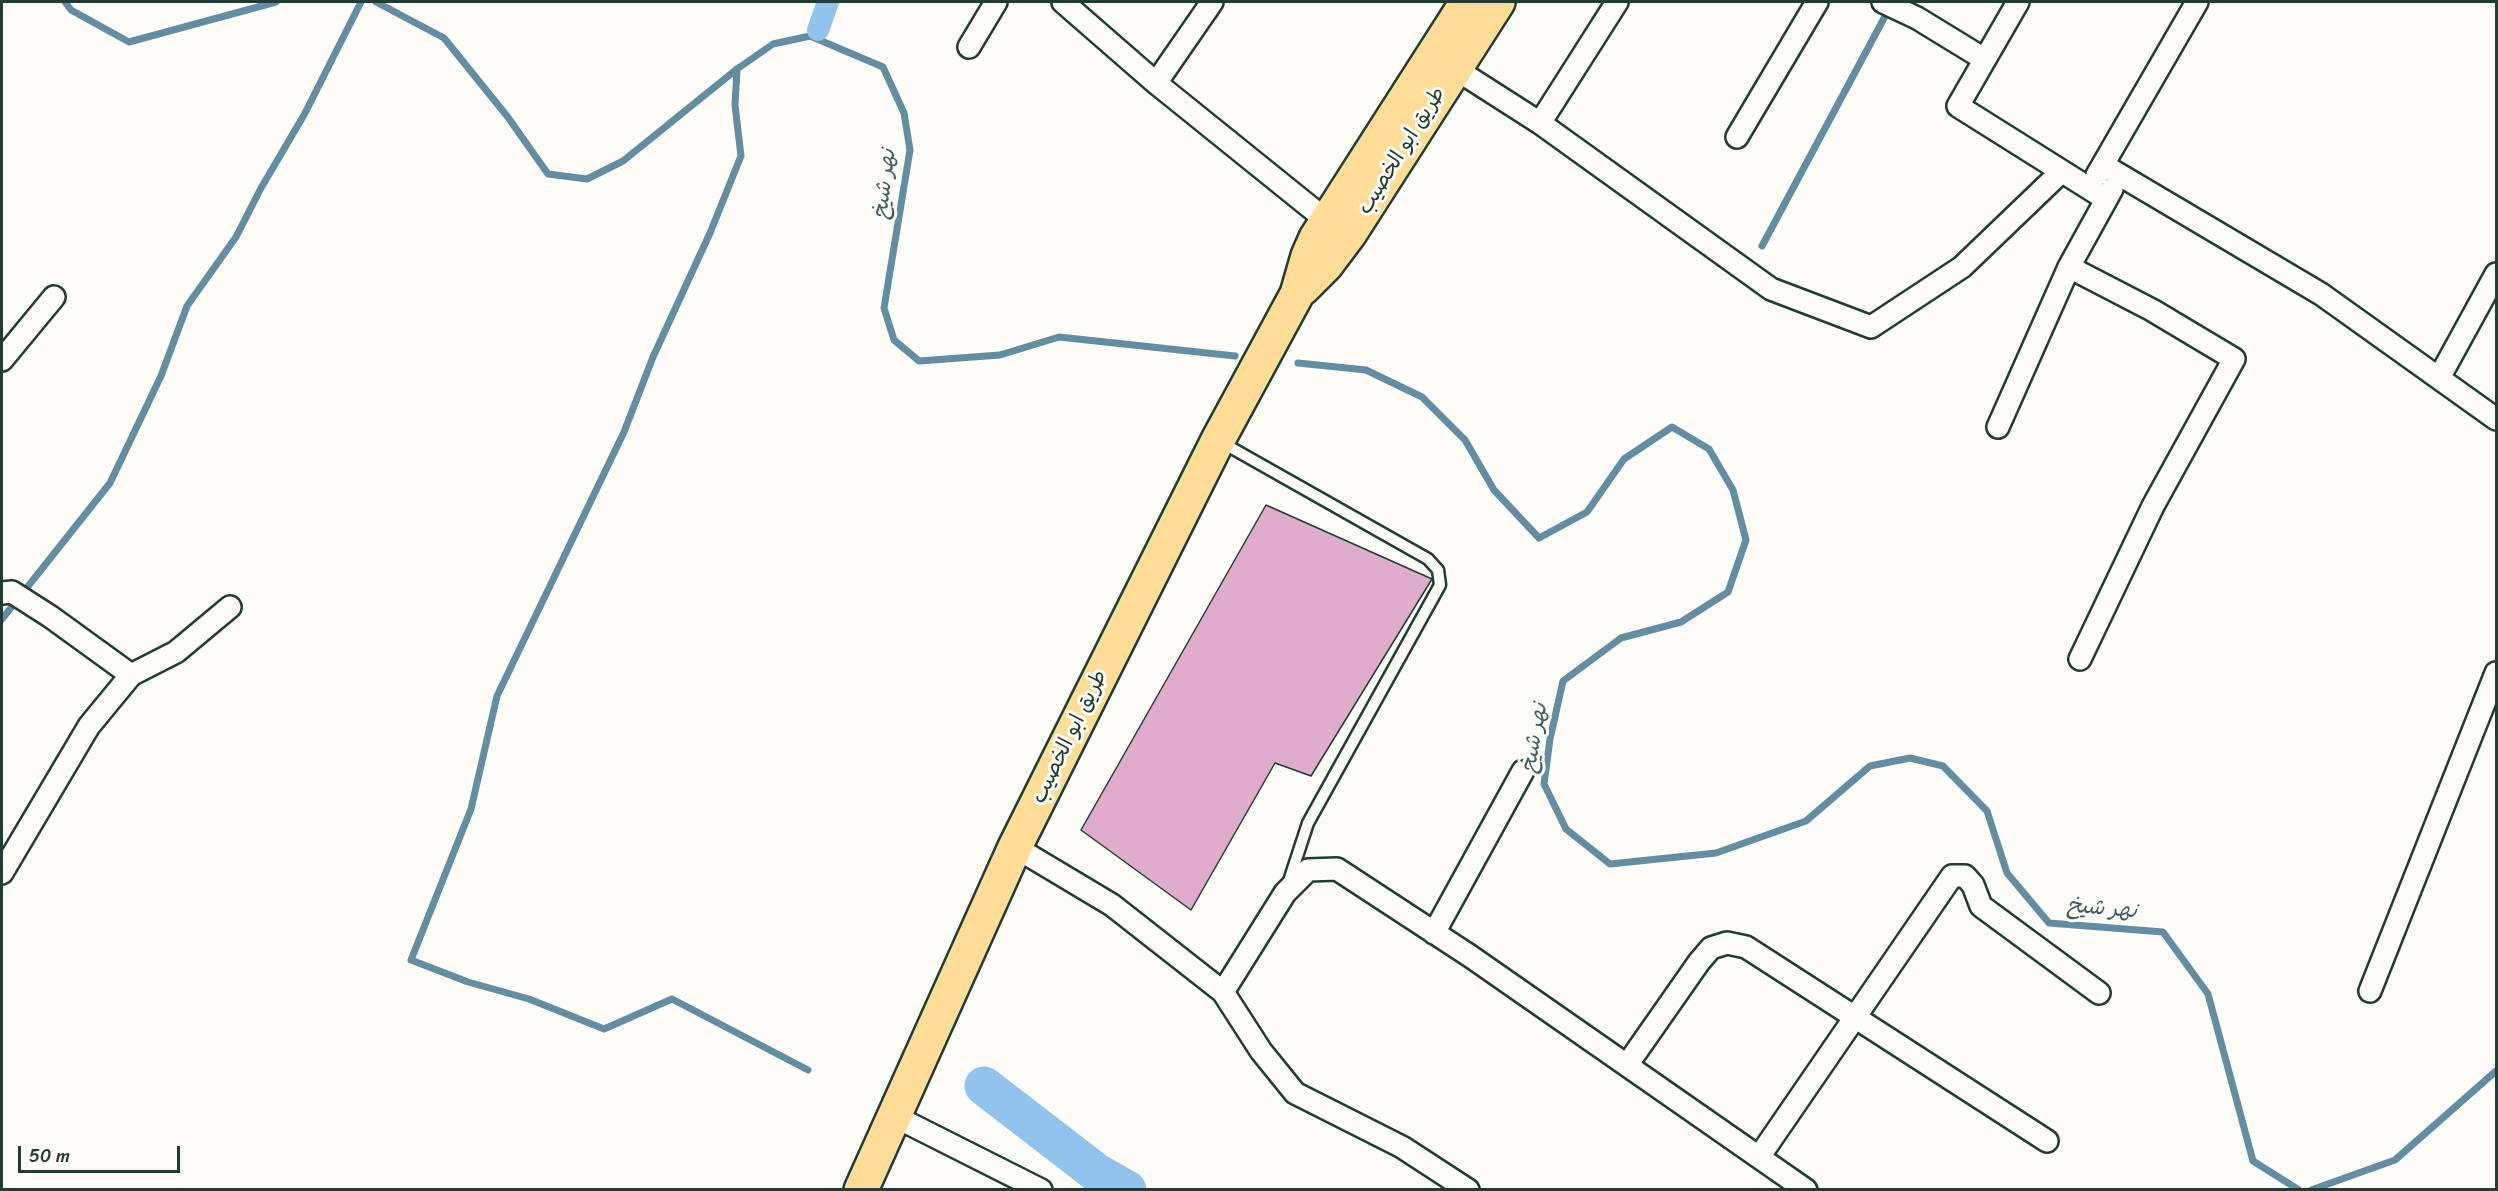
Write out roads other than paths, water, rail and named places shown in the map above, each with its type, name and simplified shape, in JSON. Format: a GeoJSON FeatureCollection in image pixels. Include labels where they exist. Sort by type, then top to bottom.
{"type":"FeatureCollection","features":[{"type":"Feature","properties":{"kind":"main road","name":"طريق ابو الخصيب"},"geometry":{"type":"LineString","coordinates":[[861,1190],[1015,847],[1218,440],[1297,294],[1308,256],[1326,220],[1467,2]]}},
{"type":"Feature","properties":{"kind":"main road","name":"طريق ابو الخصيب"},"geometry":{"type":"LineString","coordinates":[[1297,294],[1326,265],[1350,233],[1497,2]]}},
{"type":"Feature","properties":{"kind":"street"},"geometry":{"type":"LineString","coordinates":[[969,47],[996,2]]}},
{"type":"Feature","properties":{"kind":"street"},"geometry":{"type":"LineString","coordinates":[[1063,2],[1156,83],[1326,220]]}},
{"type":"Feature","properties":{"kind":"street"},"geometry":{"type":"LineString","coordinates":[[1156,83],[1212,2]]}},
{"type":"Feature","properties":{"kind":"street"},"geometry":{"type":"LineString","coordinates":[[1540,123],[1617,2]]}},
{"type":"Feature","properties":{"kind":"street"},"geometry":{"type":"LineString","coordinates":[[1737,137],[1817,2]]}},
{"type":"Feature","properties":{"kind":"street"},"geometry":{"type":"LineString","coordinates":[[1883,2],[1917,18],[1984,59]]}},
{"type":"Feature","properties":{"kind":"street"},"geometry":{"type":"LineString","coordinates":[[2018,2],[1958,106],[2098,194]]}},
{"type":"Feature","properties":{"kind":"street"},"geometry":{"type":"LineString","coordinates":[[1998,427],[2069,267],[2098,194],[2197,2]]}},
{"type":"Feature","properties":{"kind":"street"},"geometry":{"type":"LineString","coordinates":[[1454,68],[1540,123],[1771,289],[1871,327],[1962,267],[2061,172]]}},
{"type":"Feature","properties":{"kind":"street"},"geometry":{"type":"LineString","coordinates":[[2111,170],[2321,294],[2496,419]]}},
{"type":"Feature","properties":{"kind":"street"},"geometry":{"type":"LineString","coordinates":[[2069,267],[2152,310],[2234,359],[2152,506],[2080,659]]}},
{"type":"Feature","properties":{"kind":"street"},"geometry":{"type":"LineString","coordinates":[[2439,378],[2496,274]]}},
{"type":"Feature","properties":{"kind":"street"},"geometry":{"type":"LineString","coordinates":[[2,360],[54,297]]}},
{"type":"Feature","properties":{"kind":"street"},"geometry":{"type":"LineString","coordinates":[[7,593],[51,617],[131,675]]}},
{"type":"Feature","properties":{"kind":"street"},"geometry":{"type":"LineString","coordinates":[[2,873],[89,726],[131,675],[176,652],[230,607]]}},
{"type":"Feature","properties":{"kind":"street"},"geometry":{"type":"LineString","coordinates":[[2370,991],[2496,673]]}},
{"type":"Feature","properties":{"kind":"street"},"geometry":{"type":"LineString","coordinates":[[1434,933],[1523,771]]}},
{"type":"Feature","properties":{"kind":"street"},"geometry":{"type":"LineString","coordinates":[[1015,847],[1112,905],[1223,992],[1261,1051],[1295,1093],[1402,1147],[1468,1190]]}},
{"type":"Feature","properties":{"kind":"street"},"geometry":{"type":"LineString","coordinates":[[1223,992],[1285,893],[1308,870],[1337,869],[1627,1065],[1806,1190]]}},
{"type":"Feature","properties":{"kind":"street"},"geometry":{"type":"LineString","coordinates":[[1759,1157],[1952,876],[1965,876],[1973,885],[1981,906],[2099,993]]}},
{"type":"Feature","properties":{"kind":"street"},"geometry":{"type":"LineString","coordinates":[[1627,1065],[1699,962],[1712,948],[1727,943],[1746,947],[1854,1019],[2047,1141]]}},
{"type":"Feature","properties":{"kind":"street"},"geometry":{"type":"LineString","coordinates":[[894,1116],[1041,1190]]}},
{"type":"Feature","properties":{"kind":"lane"},"geometry":{"type":"LineString","coordinates":[[1218,440],[1428,559],[1438,570],[1440,585],[1308,823],[1285,893]]}},
{"type":"Feature","properties":{"kind":"waterway","name":"نهر شيخ"},"geometry":{"type":"LineString","coordinates":[[65,2],[71,10],[129,42],[276,2]]}},
{"type":"Feature","properties":{"kind":"waterway"},"geometry":{"type":"LineString","coordinates":[[2,619],[110,483],[161,376],[187,306],[236,237],[261,188],[304,115],[361,2]]}},
{"type":"Feature","properties":{"kind":"waterway","name":"نهر شيخ"},"geometry":{"type":"LineString","coordinates":[[376,2],[444,38],[507,116],[548,174],[587,179],[623,161],[737,69],[773,44],[810,36],[883,67],[904,113],[910,150],[884,308],[894,340],[919,361],[1000,355],[1059,337],[1235,356]]}},
{"type":"Feature","properties":{"kind":"waterway"},"geometry":{"type":"LineString","coordinates":[[818,30],[828,2]]}},
{"type":"Feature","properties":{"kind":"waterway"},"geometry":{"type":"LineString","coordinates":[[1762,246],[1890,7]]}},
{"type":"Feature","properties":{"kind":"waterway"},"geometry":{"type":"LineString","coordinates":[[737,69],[735,105],[741,156],[710,233],[653,357],[624,432],[497,696],[471,809],[411,960],[468,982],[529,999],[604,1029],[672,999],[808,1070]]}},
{"type":"Feature","properties":{"kind":"waterway","name":"نهر شيخ"},"geometry":{"type":"LineString","coordinates":[[1298,363],[1366,370],[1422,397],[1465,440],[1494,490],[1539,538],[1587,512],[1624,459],[1672,427],[1709,449],[1733,490],[1746,540],[1728,592],[1681,622],[1621,638],[1563,681],[1550,739],[1544,784],[1566,829],[1610,864],[1716,853],[1806,821],[1870,766],[1910,758],[1943,766],[1987,811],[2007,873],[2049,923],[2163,932],[2208,994],[2253,1161],[2299,1190]]}},
{"type":"Feature","properties":{"kind":"waterway","name":"نهر شيخ"},"geometry":{"type":"LineString","coordinates":[[2311,1190],[2395,1160],[2496,1071]]}},
{"type":"Feature","properties":{"kind":"waterway"},"geometry":{"type":"LineString","coordinates":[[984,1086],[1097,1173],[1127,1190]]}}]}
